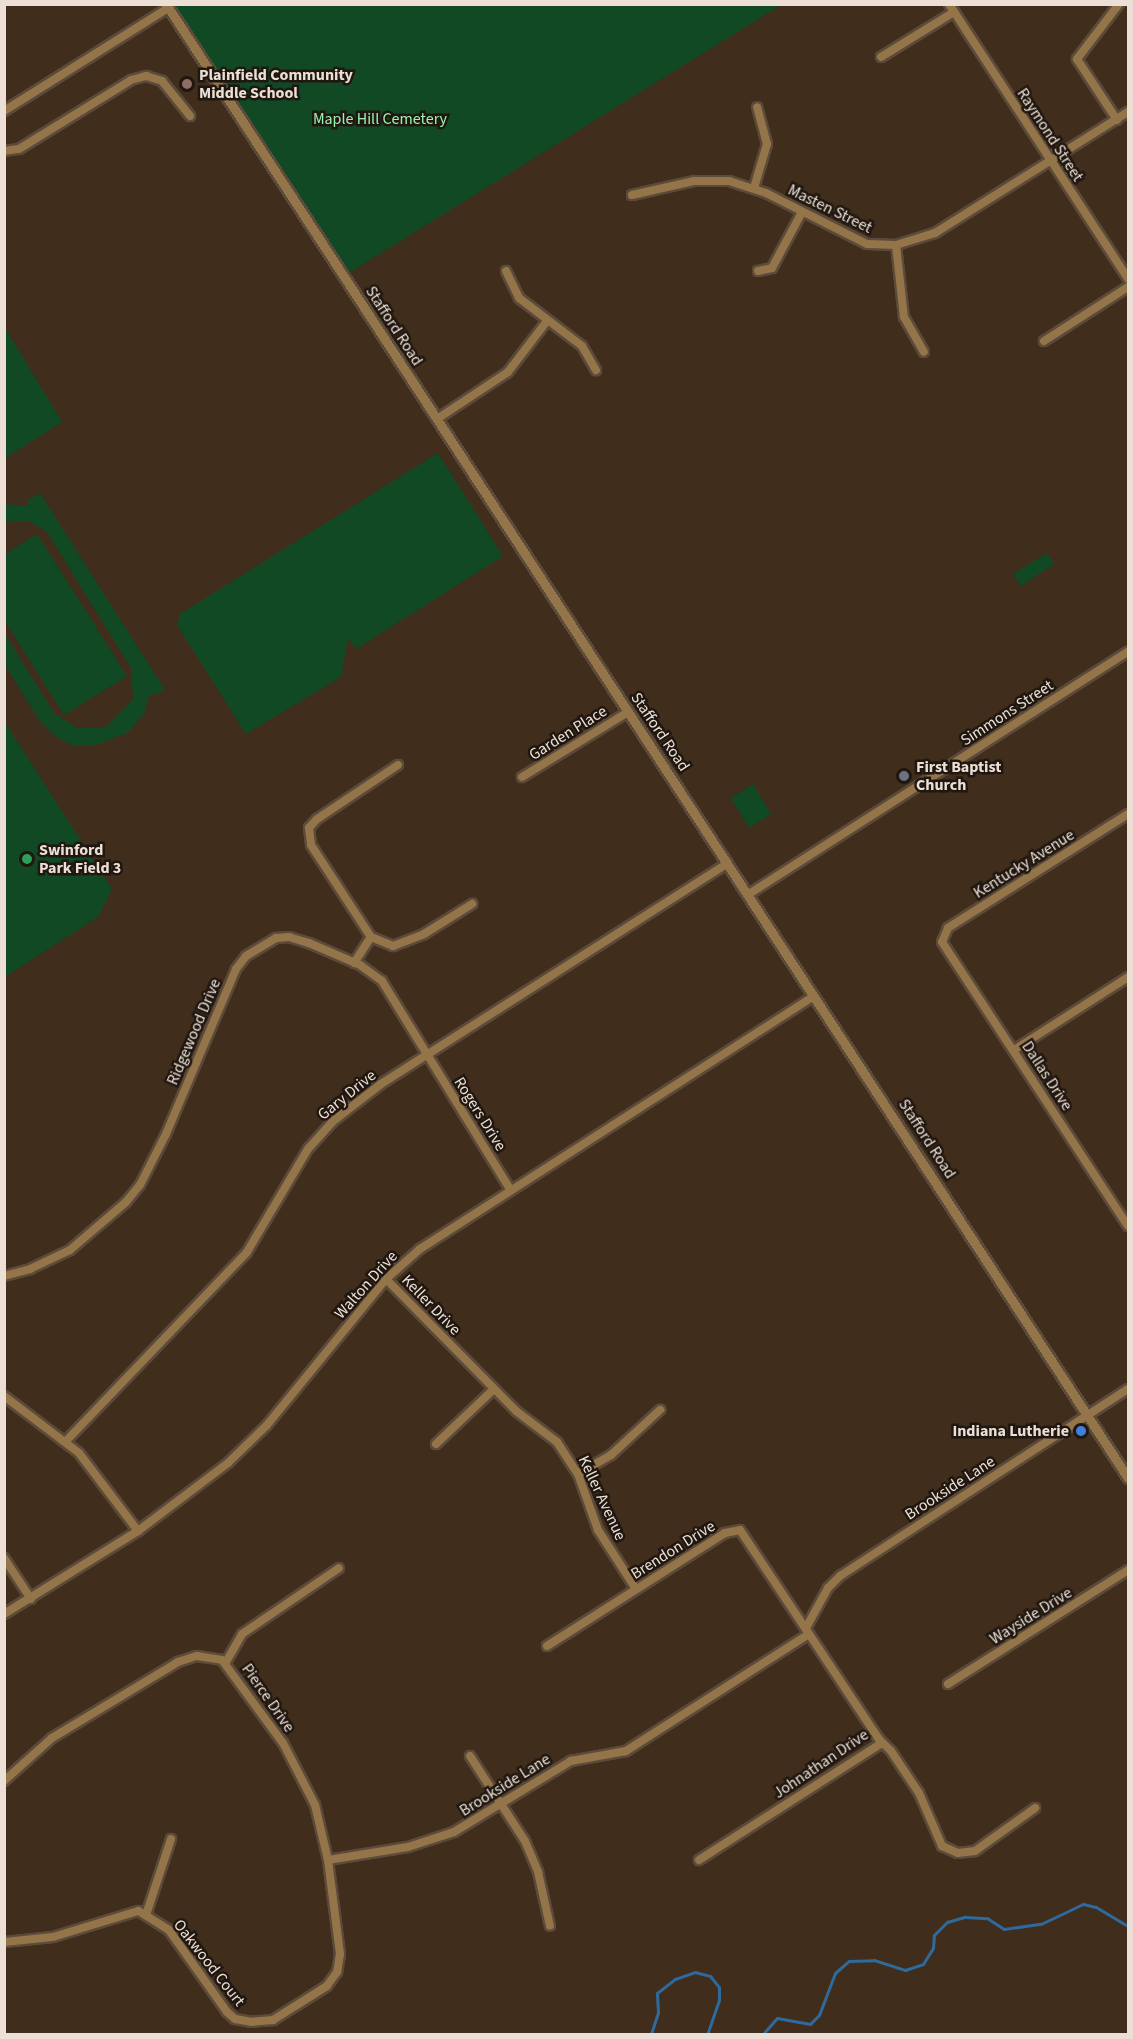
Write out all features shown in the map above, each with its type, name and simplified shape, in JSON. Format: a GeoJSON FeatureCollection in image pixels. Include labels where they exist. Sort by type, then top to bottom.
{"type":"FeatureCollection","features":[{"type":"Feature","properties":{"kind":"street"},"geometry":{"type":"LineString","coordinates":[[1117,120],[1077,59],[1119,4]]}},
{"type":"Feature","properties":{"kind":"street"},"geometry":{"type":"LineString","coordinates":[[4,111],[167,6]]}},
{"type":"Feature","properties":{"kind":"street","name":"Stafford Road"},"geometry":{"type":"LineString","coordinates":[[167,6],[1128,1478]]}},
{"type":"Feature","properties":{"kind":"street"},"geometry":{"type":"LineString","coordinates":[[881,57],[951,8]]}},
{"type":"Feature","properties":{"kind":"street","name":"Raymond Street"},"geometry":{"type":"LineString","coordinates":[[951,8],[1128,279]]}},
{"type":"Feature","properties":{"kind":"street"},"geometry":{"type":"LineString","coordinates":[[4,151],[19,149],[131,80],[146,76],[162,81],[190,116]]}},
{"type":"Feature","properties":{"kind":"street"},"geometry":{"type":"LineString","coordinates":[[754,188],[766,144],[757,107]]}},
{"type":"Feature","properties":{"kind":"street","name":"Masten Street"},"geometry":{"type":"LineString","coordinates":[[632,195],[709,180],[754,188],[867,244],[896,245],[935,233],[1128,112]]}},
{"type":"Feature","properties":{"kind":"street"},"geometry":{"type":"LineString","coordinates":[[758,271],[772,268],[802,212]]}},
{"type":"Feature","properties":{"kind":"street"},"geometry":{"type":"LineString","coordinates":[[896,245],[900,303],[907,324],[924,352]]}},
{"type":"Feature","properties":{"kind":"street"},"geometry":{"type":"LineString","coordinates":[[506,271],[519,298],[582,346],[596,370]]}},
{"type":"Feature","properties":{"kind":"street"},"geometry":{"type":"LineString","coordinates":[[1044,341],[1128,286]]}},
{"type":"Feature","properties":{"kind":"street"},"geometry":{"type":"LineString","coordinates":[[436,419],[508,372],[547,321]]}},
{"type":"Feature","properties":{"kind":"street","name":"Simmons Street"},"geometry":{"type":"LineString","coordinates":[[748,894],[1128,652]]}},
{"type":"Feature","properties":{"kind":"street","name":"Garden Place"},"geometry":{"type":"LineString","coordinates":[[522,777],[628,712]]}},
{"type":"Feature","properties":{"kind":"street"},"geometry":{"type":"LineString","coordinates":[[398,765],[309,828],[311,845],[371,937],[393,946],[424,934],[472,904]]}},
{"type":"Feature","properties":{"kind":"street","name":"Kentucky Avenue"},"geometry":{"type":"LineString","coordinates":[[942,942],[948,928],[1128,814]]}},
{"type":"Feature","properties":{"kind":"street","name":"Gary Drive"},"geometry":{"type":"LineString","coordinates":[[67,1440],[247,1252],[320,1134],[350,1107],[426,1054],[728,863]]}},
{"type":"Feature","properties":{"kind":"street","name":"Ridgewood Drive"},"geometry":{"type":"LineString","coordinates":[[4,1276],[30,1269],[70,1250],[114,1215],[140,1185],[166,1134],[237,969],[246,956],[265,942],[289,937],[354,963],[382,981],[426,1054]]}},
{"type":"Feature","properties":{"kind":"street"},"geometry":{"type":"LineString","coordinates":[[354,963],[371,937]]}},
{"type":"Feature","properties":{"kind":"street","name":"Dallas Drive"},"geometry":{"type":"LineString","coordinates":[[942,942],[1128,1226]]}},
{"type":"Feature","properties":{"kind":"street"},"geometry":{"type":"LineString","coordinates":[[1014,1050],[1128,977]]}},
{"type":"Feature","properties":{"kind":"street","name":"Walton Drive"},"geometry":{"type":"LineString","coordinates":[[4,1614],[138,1531],[221,1469],[267,1425],[386,1279],[420,1249],[510,1189],[814,996]]}},
{"type":"Feature","properties":{"kind":"street","name":"Rogers Drive"},"geometry":{"type":"LineString","coordinates":[[426,1054],[510,1189]]}},
{"type":"Feature","properties":{"kind":"street","name":"Keller Drive"},"geometry":{"type":"LineString","coordinates":[[386,1279],[457,1351]]}},
{"type":"Feature","properties":{"kind":"street","name":"Keller Avenue"},"geometry":{"type":"LineString","coordinates":[[457,1351],[494,1389],[557,1442],[578,1474],[598,1530],[636,1589]]}},
{"type":"Feature","properties":{"kind":"street"},"geometry":{"type":"LineString","coordinates":[[436,1444],[494,1389]]}},
{"type":"Feature","properties":{"kind":"street","name":"Brookside Lane"},"geometry":{"type":"LineString","coordinates":[[328,1860],[432,1840],[454,1832],[571,1761],[626,1751],[807,1631],[828,1588],[840,1576],[1128,1389]]}},
{"type":"Feature","properties":{"kind":"street"},"geometry":{"type":"LineString","coordinates":[[4,1396],[67,1440],[111,1490],[138,1531]]}},
{"type":"Feature","properties":{"kind":"street"},"geometry":{"type":"LineString","coordinates":[[578,1474],[611,1455],[660,1410]]}},
{"type":"Feature","properties":{"kind":"street","name":"Brendon Drive"},"geometry":{"type":"LineString","coordinates":[[547,1646],[735,1529],[745,1536],[807,1631]]}},
{"type":"Feature","properties":{"kind":"street"},"geometry":{"type":"LineString","coordinates":[[4,1558],[31,1599]]}},
{"type":"Feature","properties":{"kind":"street"},"geometry":{"type":"LineString","coordinates":[[226,1662],[242,1634],[339,1568]]}},
{"type":"Feature","properties":{"kind":"street","name":"Wayside Drive"},"geometry":{"type":"LineString","coordinates":[[948,1684],[1128,1570]]}},
{"type":"Feature","properties":{"kind":"street","name":"Johnathan Drive"},"geometry":{"type":"LineString","coordinates":[[699,1860],[882,1743],[807,1631]]}},
{"type":"Feature","properties":{"kind":"street","name":"Pierce Drive"},"geometry":{"type":"LineString","coordinates":[[4,1780],[52,1738],[177,1662],[197,1656],[226,1662],[297,1765],[315,1805],[328,1860]]}},
{"type":"Feature","properties":{"kind":"street"},"geometry":{"type":"LineString","coordinates":[[882,1743],[926,1805],[937,1839],[950,1850],[975,1851],[1035,1808]]}},
{"type":"Feature","properties":{"kind":"street"},"geometry":{"type":"LineString","coordinates":[[470,1756],[502,1803],[532,1857],[550,1926]]}},
{"type":"Feature","properties":{"kind":"street"},"geometry":{"type":"LineString","coordinates":[[4,1942],[53,1937],[138,1911],[146,1915],[171,1839]]}},
{"type":"Feature","properties":{"kind":"street","name":"Oakwood Court"},"geometry":{"type":"LineString","coordinates":[[146,1915],[169,1930],[219,2004],[235,2019],[273,2020],[327,1986],[337,1972],[340,1954],[328,1860]]}},
{"type":"Feature","properties":{"kind":"green space","name":"Maple Hill Cemetery"},"geometry":{"type":"Polygon","coordinates":[[[167,5],[781,5],[344,276],[167,5]]]}},
{"type":"Feature","properties":{"kind":"green space"},"geometry":{"type":"Polygon","coordinates":[[[5,328],[62,422],[4,458],[5,328]]]}},
{"type":"Feature","properties":{"kind":"green space"},"geometry":{"type":"Polygon","coordinates":[[[438,453],[503,556],[356,649],[348,638],[341,677],[246,734],[177,625],[180,614],[438,453]]]}},
{"type":"Feature","properties":{"kind":"green space"},"geometry":{"type":"Polygon","coordinates":[[[40,493],[165,690],[148,697],[145,712],[129,732],[94,746],[75,746],[57,738],[41,723],[5,665],[5,634],[54,713],[77,728],[106,727],[133,699],[131,668],[47,532],[30,522],[5,521],[5,504],[29,506],[27,501],[40,493]]]}},
{"type":"Feature","properties":{"kind":"green space"},"geometry":{"type":"Polygon","coordinates":[[[37,534],[127,676],[64,715],[5,621],[5,554],[37,534]]]}},
{"type":"Feature","properties":{"kind":"green space"},"geometry":{"type":"Polygon","coordinates":[[[1047,553],[1054,564],[1021,586],[1013,574],[1047,553]]]}},
{"type":"Feature","properties":{"kind":"green space"},"geometry":{"type":"Polygon","coordinates":[[[4,721],[112,889],[98,917],[5,977],[4,721]]]}},
{"type":"Feature","properties":{"kind":"green space"},"geometry":{"type":"Polygon","coordinates":[[[753,784],[771,814],[749,828],[731,798],[753,784]]]}},
{"type":"Feature","properties":{"kind":"waterway"},"geometry":{"type":"LineString","coordinates":[[763,2034],[777,2018],[810,2024],[819,2015],[835,1973],[849,1961],[874,1960],[905,1970],[923,1964],[933,1948],[934,1935],[947,1922],[965,1917],[987,1918],[1004,1929],[1041,1924],[1083,1904],[1096,1907],[1128,1926]]}},
{"type":"Feature","properties":{"kind":"waterway"},"geometry":{"type":"LineString","coordinates":[[651,2034],[658,2013],[657,1993],[675,1979],[695,1972],[710,1976],[719,1987],[719,2000],[707,2034]]}},
{"type":"Feature","properties":{"kind":"place","name":"Plainfield Community Middle School"},"geometry":{"type":"Point","coordinates":[187,84]}},
{"type":"Feature","properties":{"kind":"place","name":"First Baptist Church"},"geometry":{"type":"Point","coordinates":[904,776]}},
{"type":"Feature","properties":{"kind":"place","name":"Swinford Park Field 3"},"geometry":{"type":"Point","coordinates":[27,859]}},
{"type":"Feature","properties":{"kind":"place","name":"Indiana Lutherie"},"geometry":{"type":"Point","coordinates":[1081,1431]}}]}
